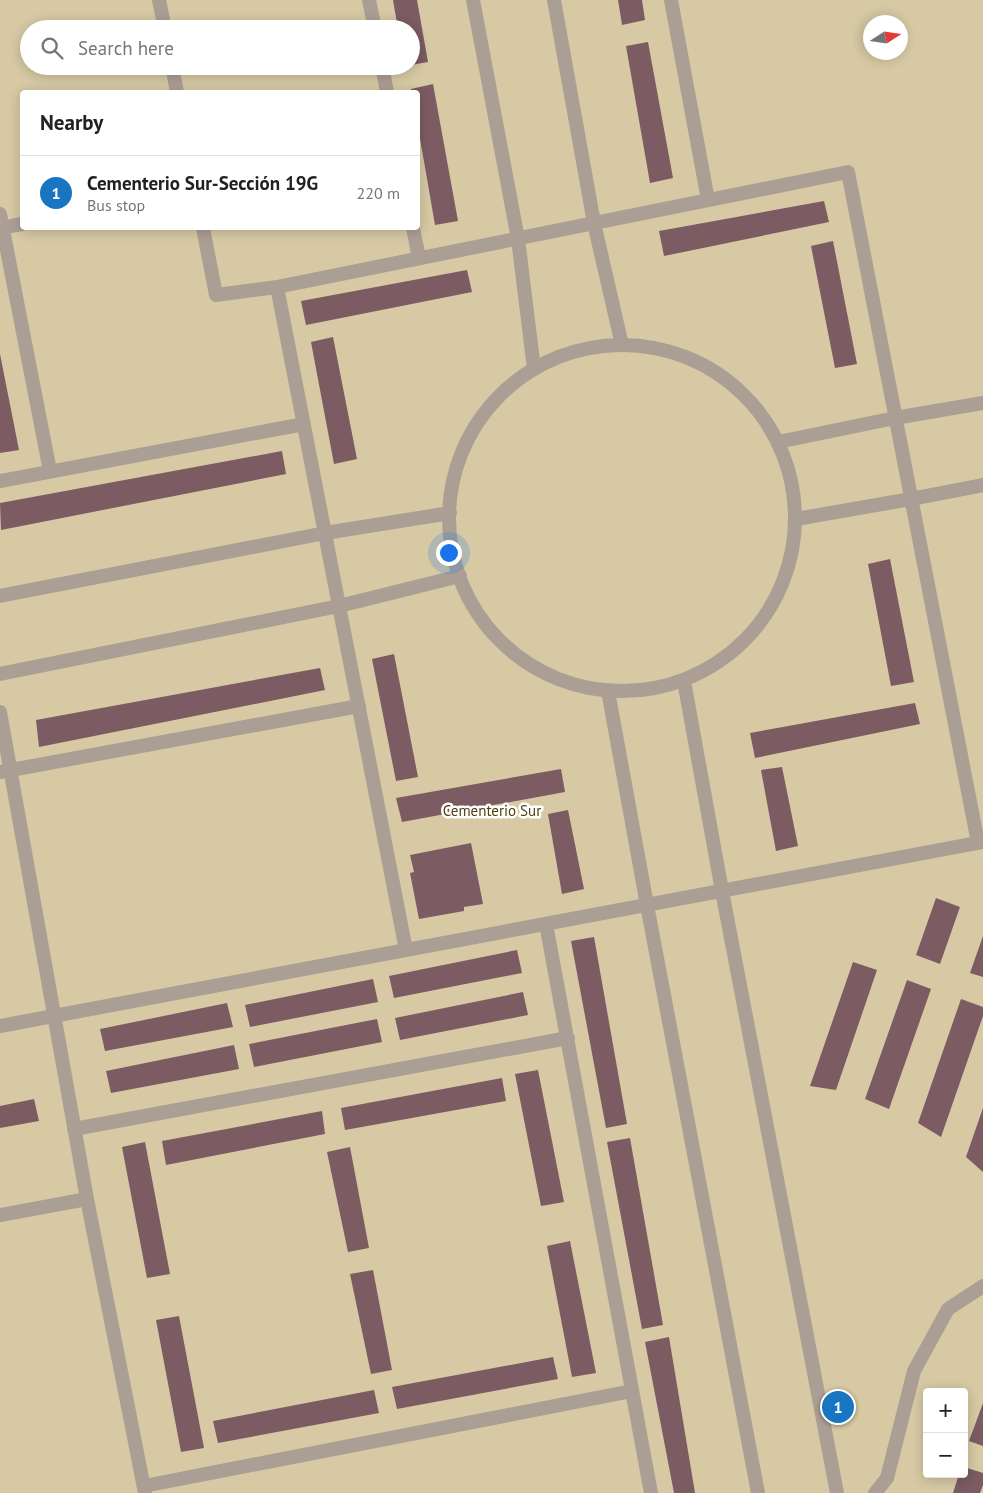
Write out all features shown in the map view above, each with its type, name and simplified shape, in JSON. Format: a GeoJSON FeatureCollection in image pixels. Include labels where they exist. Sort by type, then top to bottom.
{"type":"FeatureCollection","features":[{"type":"Feature","properties":{"kind":"lane"},"geometry":{"type":"LineString","coordinates":[[160,0],[163,20]]}},
{"type":"Feature","properties":{"kind":"lane"},"geometry":{"type":"LineString","coordinates":[[369,0],[373,20]]}},
{"type":"Feature","properties":{"kind":"lane"},"geometry":{"type":"LineString","coordinates":[[473,0],[518,238],[534,369]]}},
{"type":"Feature","properties":{"kind":"lane"},"geometry":{"type":"LineString","coordinates":[[554,0],[594,224],[622,344]]}},
{"type":"Feature","properties":{"kind":"lane"},"geometry":{"type":"LineString","coordinates":[[671,0],[708,200]]}},
{"type":"Feature","properties":{"kind":"lane"},"geometry":{"type":"LineString","coordinates":[[174,75],[177,90]]}},
{"type":"Feature","properties":{"kind":"lane"},"geometry":{"type":"LineString","coordinates":[[384,75],[387,90]]}},
{"type":"Feature","properties":{"kind":"lane"},"geometry":{"type":"LineString","coordinates":[[0,1026],[980,843],[848,172],[277,287],[216,294],[203,230]]}},
{"type":"Feature","properties":{"kind":"lane"},"geometry":{"type":"LineString","coordinates":[[20,224],[1,223],[50,471]]}},
{"type":"Feature","properties":{"kind":"lane"},"geometry":{"type":"LineString","coordinates":[[413,230],[419,258]]}},
{"type":"Feature","properties":{"kind":"lane"},"geometry":{"type":"LineString","coordinates":[[277,287],[406,950]]}},
{"type":"Feature","properties":{"kind":"lane"},"geometry":{"type":"LineString","coordinates":[[622,344],[673,352],[708,367],[756,408],[778,442],[791,475],[796,519],[791,561],[777,598],[752,634],[716,665],[684,681],[650,690],[608,691],[569,683],[530,664],[486,625],[460,576],[450,513],[462,438],[485,405],[534,369],[575,351],[622,344]]}},
{"type":"Feature","properties":{"kind":"lane"},"geometry":{"type":"LineString","coordinates":[[778,442],[983,402]]}},
{"type":"Feature","properties":{"kind":"lane"},"geometry":{"type":"LineString","coordinates":[[0,481],[304,424]]}},
{"type":"Feature","properties":{"kind":"lane"},"geometry":{"type":"LineString","coordinates":[[796,519],[983,485]]}},
{"type":"Feature","properties":{"kind":"lane"},"geometry":{"type":"LineString","coordinates":[[0,596],[325,533],[450,513]]}},
{"type":"Feature","properties":{"kind":"lane"},"geometry":{"type":"LineString","coordinates":[[0,674],[339,606],[460,576]]}},
{"type":"Feature","properties":{"kind":"lane"},"geometry":{"type":"LineString","coordinates":[[684,681],[722,891],[837,1493]]}},
{"type":"Feature","properties":{"kind":"lane"},"geometry":{"type":"LineString","coordinates":[[608,691],[758,1493]]}},
{"type":"Feature","properties":{"kind":"lane"},"geometry":{"type":"LineString","coordinates":[[5,772],[359,706]]}},
{"type":"Feature","properties":{"kind":"lane"},"geometry":{"type":"LineString","coordinates":[[0,712],[5,772],[54,1016],[87,1199],[144,1489],[632,1391]]}},
{"type":"Feature","properties":{"kind":"lane"},"geometry":{"type":"LineString","coordinates":[[546,924],[651,1493]]}},
{"type":"Feature","properties":{"kind":"lane"},"geometry":{"type":"LineString","coordinates":[[74,1129],[568,1038]]}},
{"type":"Feature","properties":{"kind":"lane"},"geometry":{"type":"LineString","coordinates":[[0,1215],[87,1199]]}},
{"type":"Feature","properties":{"kind":"lane"},"geometry":{"type":"LineString","coordinates":[[875,1493],[887,1478],[914,1371],[948,1309],[983,1286]]}},
{"type":"Feature","properties":{"kind":"green space","name":"Cementerio Sur"},"geometry":{"type":"Polygon","coordinates":[[[0,0],[983,0],[983,1493],[0,1493],[0,0]]]}},
{"type":"Feature","properties":{"kind":"building"},"geometry":{"type":"Polygon","coordinates":[[[393,0],[417,0],[428,62],[420,63],[420,20],[396,20],[393,0]]]}},
{"type":"Feature","properties":{"kind":"building"},"geometry":{"type":"Polygon","coordinates":[[[618,0],[642,0],[645,20],[622,25],[618,0]]]}},
{"type":"Feature","properties":{"kind":"building"},"geometry":{"type":"Polygon","coordinates":[[[648,42],[673,178],[650,183],[626,46],[648,42]]]}},
{"type":"Feature","properties":{"kind":"building"},"geometry":{"type":"Polygon","coordinates":[[[433,84],[458,221],[435,225],[420,139],[420,90],[411,89],[433,84]]]}},
{"type":"Feature","properties":{"kind":"building"},"geometry":{"type":"Polygon","coordinates":[[[824,201],[829,222],[664,256],[659,231],[824,201]]]}},
{"type":"Feature","properties":{"kind":"building"},"geometry":{"type":"Polygon","coordinates":[[[833,241],[857,364],[835,368],[811,246],[833,241]]]}},
{"type":"Feature","properties":{"kind":"building"},"geometry":{"type":"Polygon","coordinates":[[[467,270],[472,292],[306,325],[301,301],[467,270]]]}},
{"type":"Feature","properties":{"kind":"building"},"geometry":{"type":"Polygon","coordinates":[[[333,337],[357,459],[334,464],[311,342],[333,337]]]}},
{"type":"Feature","properties":{"kind":"building"},"geometry":{"type":"Polygon","coordinates":[[[0,354],[19,450],[0,453],[0,354]]]}},
{"type":"Feature","properties":{"kind":"building"},"geometry":{"type":"Polygon","coordinates":[[[282,451],[286,474],[1,530],[0,503],[282,451]]]}},
{"type":"Feature","properties":{"kind":"building"},"geometry":{"type":"Polygon","coordinates":[[[890,559],[914,682],[891,686],[868,564],[890,559]]]}},
{"type":"Feature","properties":{"kind":"building"},"geometry":{"type":"Polygon","coordinates":[[[394,654],[418,777],[396,781],[372,659],[394,654]]]}},
{"type":"Feature","properties":{"kind":"building"},"geometry":{"type":"Polygon","coordinates":[[[320,668],[325,690],[39,747],[36,720],[320,668]]]}},
{"type":"Feature","properties":{"kind":"building"},"geometry":{"type":"Polygon","coordinates":[[[915,703],[920,724],[755,758],[750,733],[915,703]]]}},
{"type":"Feature","properties":{"kind":"building"},"geometry":{"type":"Polygon","coordinates":[[[782,767],[798,846],[776,851],[761,770],[782,767]]]}},
{"type":"Feature","properties":{"kind":"building"},"geometry":{"type":"Polygon","coordinates":[[[561,769],[565,792],[402,822],[396,798],[561,769]]]}},
{"type":"Feature","properties":{"kind":"building"},"geometry":{"type":"Polygon","coordinates":[[[568,810],[584,889],[562,894],[548,814],[568,810]]]}},
{"type":"Feature","properties":{"kind":"building"},"geometry":{"type":"Polygon","coordinates":[[[471,843],[483,904],[464,907],[464,911],[419,919],[410,873],[414,872],[410,855],[471,843]]]}},
{"type":"Feature","properties":{"kind":"building"},"geometry":{"type":"Polygon","coordinates":[[[936,898],[960,907],[940,964],[916,955],[936,898]]]}},
{"type":"Feature","properties":{"kind":"building"},"geometry":{"type":"Polygon","coordinates":[[[983,936],[983,977],[970,973],[983,936]]]}},
{"type":"Feature","properties":{"kind":"building"},"geometry":{"type":"Polygon","coordinates":[[[594,937],[627,1124],[606,1128],[571,941],[594,937]]]}},
{"type":"Feature","properties":{"kind":"building"},"geometry":{"type":"Polygon","coordinates":[[[517,950],[522,973],[394,998],[389,976],[517,950]]]}},
{"type":"Feature","properties":{"kind":"building"},"geometry":{"type":"Polygon","coordinates":[[[853,962],[877,970],[836,1090],[810,1086],[853,962]]]}},
{"type":"Feature","properties":{"kind":"building"},"geometry":{"type":"Polygon","coordinates":[[[373,979],[378,1002],[250,1027],[245,1005],[373,979]]]}},
{"type":"Feature","properties":{"kind":"building"},"geometry":{"type":"Polygon","coordinates":[[[907,980],[931,989],[889,1109],[865,1099],[907,980]]]}},
{"type":"Feature","properties":{"kind":"building"},"geometry":{"type":"Polygon","coordinates":[[[523,992],[528,1015],[400,1040],[395,1018],[523,992]]]}},
{"type":"Feature","properties":{"kind":"building"},"geometry":{"type":"Polygon","coordinates":[[[961,999],[983,1007],[983,1016],[941,1137],[918,1123],[961,999]]]}},
{"type":"Feature","properties":{"kind":"building"},"geometry":{"type":"Polygon","coordinates":[[[227,1003],[233,1027],[105,1051],[100,1029],[227,1003]]]}},
{"type":"Feature","properties":{"kind":"building"},"geometry":{"type":"Polygon","coordinates":[[[377,1019],[382,1042],[254,1067],[249,1044],[377,1019]]]}},
{"type":"Feature","properties":{"kind":"building"},"geometry":{"type":"Polygon","coordinates":[[[234,1045],[239,1069],[111,1093],[106,1071],[234,1045]]]}},
{"type":"Feature","properties":{"kind":"building"},"geometry":{"type":"Polygon","coordinates":[[[538,1070],[564,1202],[541,1206],[515,1074],[538,1070]]]}},
{"type":"Feature","properties":{"kind":"building"},"geometry":{"type":"Polygon","coordinates":[[[502,1078],[506,1101],[345,1130],[341,1108],[502,1078]]]}},
{"type":"Feature","properties":{"kind":"building"},"geometry":{"type":"Polygon","coordinates":[[[34,1099],[39,1121],[0,1128],[0,1106],[34,1099]]]}},
{"type":"Feature","properties":{"kind":"building"},"geometry":{"type":"Polygon","coordinates":[[[983,1108],[983,1172],[966,1157],[983,1108]]]}},
{"type":"Feature","properties":{"kind":"building"},"geometry":{"type":"Polygon","coordinates":[[[322,1111],[325,1134],[166,1165],[162,1141],[322,1111]]]}},
{"type":"Feature","properties":{"kind":"building"},"geometry":{"type":"Polygon","coordinates":[[[630,1138],[663,1325],[642,1329],[607,1142],[630,1138]]]}},
{"type":"Feature","properties":{"kind":"building"},"geometry":{"type":"Polygon","coordinates":[[[145,1142],[170,1274],[147,1278],[122,1147],[145,1142]]]}},
{"type":"Feature","properties":{"kind":"building"},"geometry":{"type":"Polygon","coordinates":[[[350,1147],[369,1248],[348,1252],[327,1152],[350,1147]]]}},
{"type":"Feature","properties":{"kind":"building"},"geometry":{"type":"Polygon","coordinates":[[[570,1241],[596,1373],[572,1377],[547,1246],[570,1241]]]}},
{"type":"Feature","properties":{"kind":"building"},"geometry":{"type":"Polygon","coordinates":[[[373,1270],[392,1370],[371,1374],[350,1274],[373,1270]]]}},
{"type":"Feature","properties":{"kind":"building"},"geometry":{"type":"Polygon","coordinates":[[[179,1316],[204,1448],[181,1452],[156,1320],[179,1316]]]}},
{"type":"Feature","properties":{"kind":"building"},"geometry":{"type":"Polygon","coordinates":[[[669,1337],[695,1493],[674,1493],[645,1342],[669,1337]]]}},
{"type":"Feature","properties":{"kind":"building"},"geometry":{"type":"Polygon","coordinates":[[[553,1357],[558,1379],[397,1409],[392,1387],[553,1357]]]}},
{"type":"Feature","properties":{"kind":"building"},"geometry":{"type":"Polygon","coordinates":[[[374,1390],[379,1413],[218,1443],[213,1421],[374,1390]]]}},
{"type":"Feature","properties":{"kind":"building"},"geometry":{"type":"Polygon","coordinates":[[[983,1403],[983,1446],[969,1441],[983,1403]]]}},
{"type":"Feature","properties":{"kind":"building"},"geometry":{"type":"Polygon","coordinates":[[[968,1468],[983,1473],[983,1485],[980,1493],[953,1493],[958,1478],[968,1478],[968,1468]]]}},
{"type":"Feature","properties":{"kind":"place","name":"Cementerio Sur-Sección 19G"},"geometry":{"type":"Point","coordinates":[838,1407]}}]}
